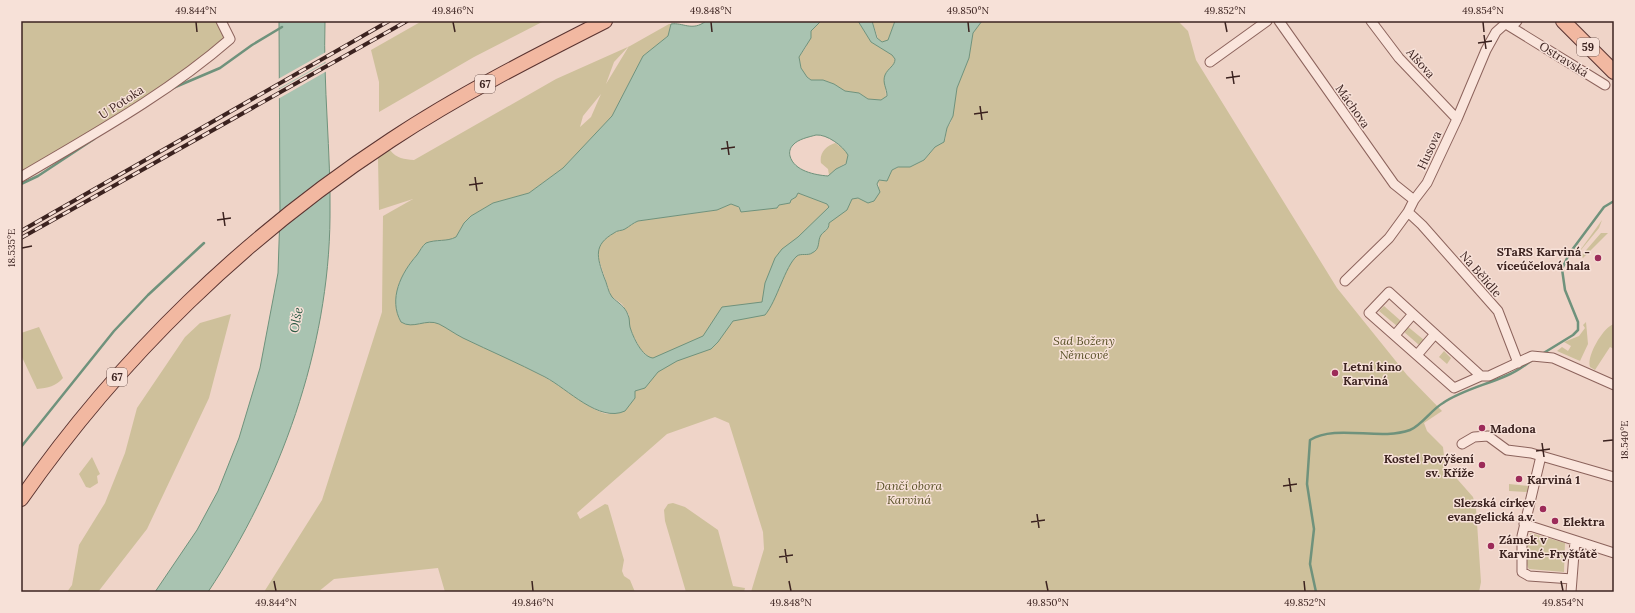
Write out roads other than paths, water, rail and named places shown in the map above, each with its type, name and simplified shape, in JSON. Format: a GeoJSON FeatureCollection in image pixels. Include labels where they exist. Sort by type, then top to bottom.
{"type":"FeatureCollection","features":[{"type":"Feature","properties":{"kind":"main road","name":"67"},"geometry":{"type":"LineString","coordinates":[[21,498],[69,433],[124,368],[178,312],[226,267],[307,199],[393,139],[478,88],[605,21]]}},
{"type":"Feature","properties":{"kind":"main road","name":"Ostravská"},"geometry":{"type":"LineString","coordinates":[[1563,21],[1614,72]]}},
{"type":"Feature","properties":{"kind":"street","name":"U Potoka"},"geometry":{"type":"LineString","coordinates":[[21,177],[96,133],[201,64],[230,39],[221,21]]}},
{"type":"Feature","properties":{"kind":"street"},"geometry":{"type":"LineString","coordinates":[[1210,62],[1267,21]]}},
{"type":"Feature","properties":{"kind":"street","name":"Máchova"},"geometry":{"type":"LineString","coordinates":[[1279,21],[1394,184],[1414,200]]}},
{"type":"Feature","properties":{"kind":"street","name":"Alšova"},"geometry":{"type":"LineString","coordinates":[[1371,21],[1400,58],[1457,119]]}},
{"type":"Feature","properties":{"kind":"street"},"geometry":{"type":"LineString","coordinates":[[1504,22],[1515,23],[1517,21]]}},
{"type":"Feature","properties":{"kind":"street","name":"Husova"},"geometry":{"type":"LineString","coordinates":[[1345,281],[1389,238],[1427,183],[1457,119],[1486,50],[1496,32],[1504,22]]}},
{"type":"Feature","properties":{"kind":"street","name":"Ostravská"},"geometry":{"type":"LineString","coordinates":[[1504,22],[1605,85]]}},
{"type":"Feature","properties":{"kind":"street","name":"Na Bělidle"},"geometry":{"type":"LineString","coordinates":[[1408,212],[1422,225],[1498,311],[1518,363]]}},
{"type":"Feature","properties":{"kind":"street"},"geometry":{"type":"LineString","coordinates":[[1485,376],[1435,334],[1389,292],[1369,313],[1454,388],[1485,376],[1518,363],[1532,356],[1553,358],[1614,385]]}},
{"type":"Feature","properties":{"kind":"street"},"geometry":{"type":"LineString","coordinates":[[1395,335],[1413,314]]}},
{"type":"Feature","properties":{"kind":"street"},"geometry":{"type":"LineString","coordinates":[[1417,355],[1435,334]]}},
{"type":"Feature","properties":{"kind":"street"},"geometry":{"type":"LineString","coordinates":[[1462,444],[1474,437],[1488,436],[1507,450],[1541,456],[1614,477]]}},
{"type":"Feature","properties":{"kind":"street"},"geometry":{"type":"LineString","coordinates":[[1541,456],[1522,536],[1522,572],[1529,576],[1572,579]]}},
{"type":"Feature","properties":{"kind":"street"},"geometry":{"type":"LineString","coordinates":[[1524,524],[1614,553]]}},
{"type":"Feature","properties":{"kind":"street"},"geometry":{"type":"LineString","coordinates":[[1571,592],[1575,541]]}},
{"type":"Feature","properties":{"kind":"water","name":"Olše"},"geometry":{"type":"Polygon","coordinates":[[[279,21],[325,21],[325,70],[330,217],[327,267],[321,316],[310,365],[296,414],[278,461],[234,550],[208,592],[155,592],[197,530],[218,491],[239,438],[260,368],[278,273],[280,214],[279,21]]]}},
{"type":"Feature","properties":{"kind":"water"},"geometry":{"type":"Polygon","coordinates":[[[706,21],[821,21],[811,31],[811,38],[799,57],[801,68],[807,77],[811,80],[823,80],[834,84],[845,91],[859,93],[868,99],[881,100],[887,96],[884,78],[895,59],[892,55],[871,42],[858,21],[872,21],[877,38],[882,42],[888,40],[895,21],[982,21],[973,33],[969,58],[957,88],[953,116],[947,128],[944,142],[935,147],[924,160],[910,167],[898,167],[892,170],[887,181],[879,180],[877,184],[880,192],[874,201],[868,203],[858,198],[852,199],[847,210],[829,223],[828,229],[821,235],[817,249],[810,254],[797,256],[793,261],[765,315],[733,321],[711,349],[677,361],[658,372],[645,388],[635,391],[635,398],[625,411],[615,413],[594,409],[545,377],[463,338],[439,324],[429,322],[410,325],[401,322],[397,313],[396,304],[398,287],[406,270],[426,243],[456,237],[464,223],[471,216],[493,203],[529,193],[563,168],[612,116],[643,56],[668,36],[671,24],[696,26],[706,21]],[[816,135],[804,138],[795,143],[790,149],[790,156],[792,161],[800,169],[817,175],[828,176],[836,169],[846,164],[848,155],[834,141],[825,136],[816,135]],[[798,193],[790,203],[779,205],[777,208],[741,212],[739,207],[731,204],[717,210],[638,221],[624,230],[615,232],[603,242],[598,252],[609,290],[612,297],[627,312],[633,336],[638,346],[645,354],[653,358],[703,336],[722,307],[762,302],[765,283],[775,258],[782,249],[798,237],[829,207],[827,204],[798,193]]]}},
{"type":"Feature","properties":{"kind":"waterway"},"geometry":{"type":"LineString","coordinates":[[173,88],[220,68],[252,45],[282,27]]}},
{"type":"Feature","properties":{"kind":"waterway"},"geometry":{"type":"LineString","coordinates":[[21,184],[38,176],[94,139]]}},
{"type":"Feature","properties":{"kind":"waterway"},"geometry":{"type":"LineString","coordinates":[[1542,354],[1573,335],[1578,330],[1578,322],[1565,290],[1562,269],[1569,254],[1604,207],[1614,201]]}},
{"type":"Feature","properties":{"kind":"waterway"},"geometry":{"type":"LineString","coordinates":[[21,447],[114,331],[148,295],[204,243]]}},
{"type":"Feature","properties":{"kind":"waterway"},"geometry":{"type":"LineString","coordinates":[[1316,592],[1310,564],[1314,529],[1307,484],[1310,440],[1321,435],[1332,433],[1385,434],[1410,430],[1450,398],[1511,374],[1531,361]]}},
{"type":"Feature","properties":{"kind":"railway"},"geometry":{"type":"LineString","coordinates":[[21,231],[389,21]]}},
{"type":"Feature","properties":{"kind":"railway"},"geometry":{"type":"LineString","coordinates":[[21,238],[407,21]]}},
{"type":"Feature","properties":{"kind":"place","name":"STaRS Karviná - víceúčelová hala"},"geometry":{"type":"Point","coordinates":[1598,258]}},
{"type":"Feature","properties":{"kind":"place","name":"Letní kino Karviná"},"geometry":{"type":"Point","coordinates":[1335,373]}},
{"type":"Feature","properties":{"kind":"place","name":"Madona"},"geometry":{"type":"Point","coordinates":[1482,428]}},
{"type":"Feature","properties":{"kind":"place","name":"Kostel Povýšení sv. Kříže"},"geometry":{"type":"Point","coordinates":[1482,465]}},
{"type":"Feature","properties":{"kind":"place","name":"Karviná 1"},"geometry":{"type":"Point","coordinates":[1519,479]}},
{"type":"Feature","properties":{"kind":"place","name":"Slezská církev evangelická a.v."},"geometry":{"type":"Point","coordinates":[1543,509]}},
{"type":"Feature","properties":{"kind":"place","name":"Elektra"},"geometry":{"type":"Point","coordinates":[1555,521]}},
{"type":"Feature","properties":{"kind":"place","name":"Zámek v Karviné-Fryštátě"},"geometry":{"type":"Point","coordinates":[1491,546]}},
{"type":"Feature","properties":{"kind":"park label","name":"Sad Boženy Němcové"},"geometry":{"type":"Point","coordinates":[1084,347]}},
{"type":"Feature","properties":{"kind":"park label","name":"Dančí obora Karviná"},"geometry":{"type":"Point","coordinates":[909,492]}}]}
